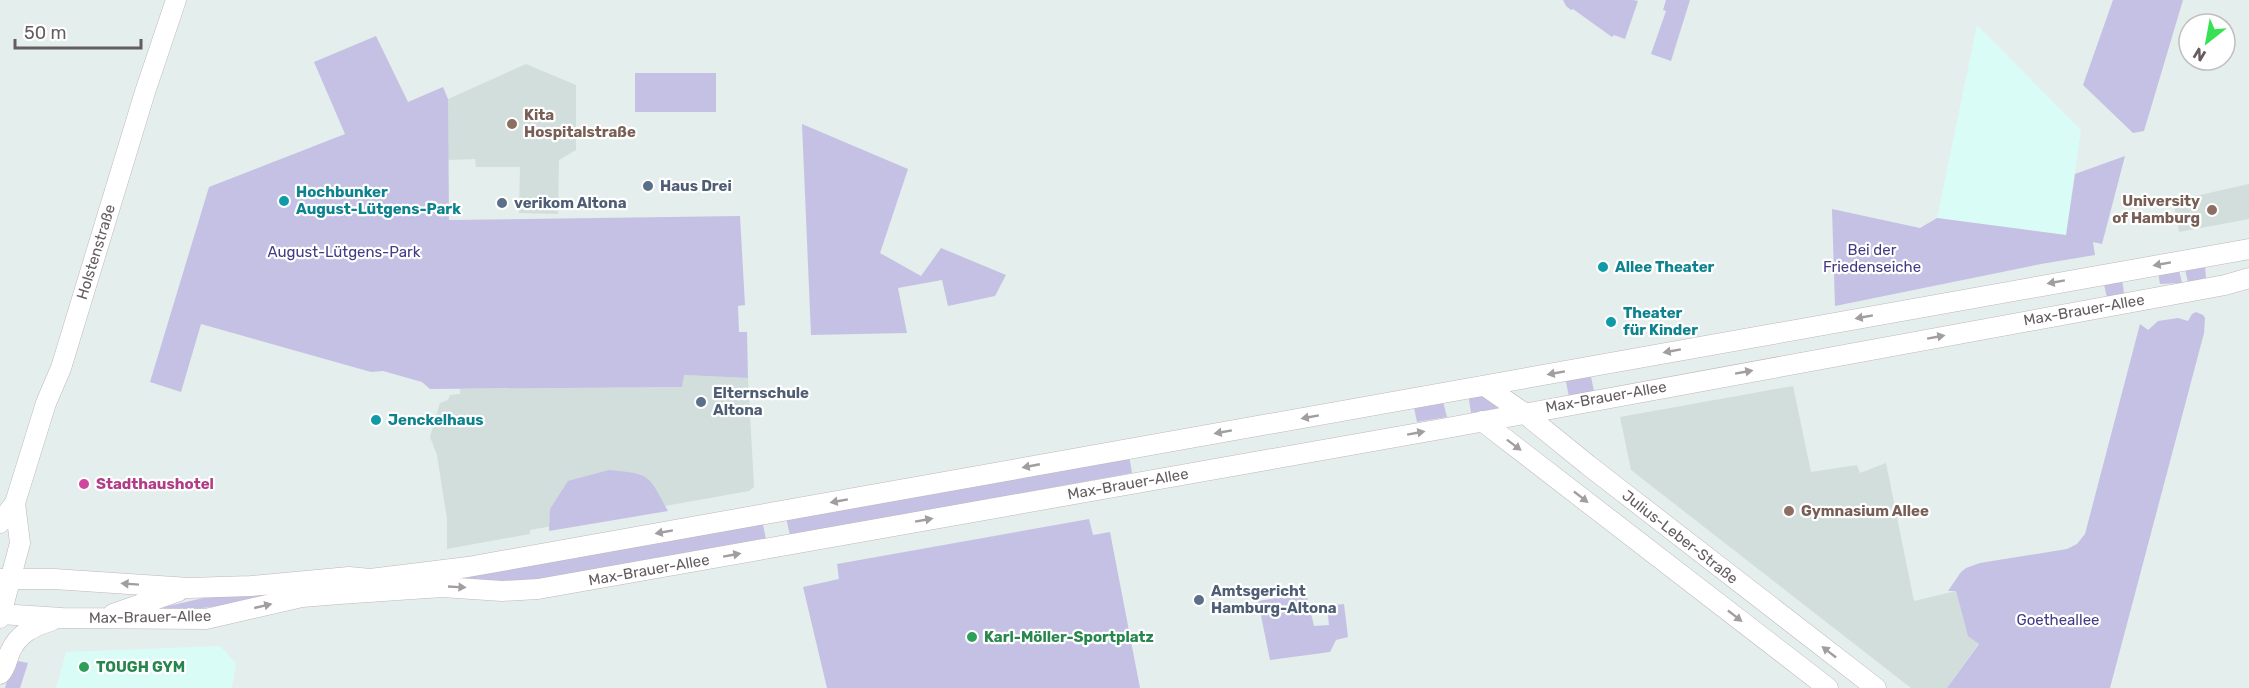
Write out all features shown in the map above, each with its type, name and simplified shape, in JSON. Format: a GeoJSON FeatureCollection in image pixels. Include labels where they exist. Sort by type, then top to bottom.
{"type":"FeatureCollection","features":[{"type":"Feature","properties":{"kind":"main road","name":"Holstenstraße"},"geometry":{"type":"LineString","coordinates":[[0,523],[15,503],[35,434],[61,368],[145,92],[176,0]]}},
{"type":"Feature","properties":{"kind":"main road","name":"Max-Brauer-Allee"},"geometry":{"type":"LineString","coordinates":[[5,579],[54,579],[189,588],[251,586],[349,577],[370,579],[468,567],[2249,249]]}},
{"type":"Feature","properties":{"kind":"main road","name":"Max-Brauer-Allee"},"geometry":{"type":"LineString","coordinates":[[0,616],[206,619],[302,597],[442,587],[502,591],[538,589],[1482,421],[2225,285],[2249,278]]}},
{"type":"Feature","properties":{"kind":"main road","name":"Julius-Leber-Straße"},"geometry":{"type":"LineString","coordinates":[[1485,386],[1524,412],[1581,460],[1876,688]]}},
{"type":"Feature","properties":{"kind":"main road","name":"Julius-Leber-Straße"},"geometry":{"type":"LineString","coordinates":[[1482,421],[1828,688]]}},
{"type":"Feature","properties":{"kind":"main road","name":"Holstenstraße"},"geometry":{"type":"LineString","coordinates":[[0,616],[5,579],[20,543],[15,503]]}},
{"type":"Feature","properties":{"kind":"main road"},"geometry":{"type":"LineString","coordinates":[[102,618],[189,588]]}},
{"type":"Feature","properties":{"kind":"main road"},"geometry":{"type":"LineString","coordinates":[[0,674],[4,670],[14,644],[29,629],[62,618]]}},
{"type":"Feature","properties":{"kind":"shaded area"},"geometry":{"type":"Polygon","coordinates":[[[1977,25],[2081,130],[2066,235],[1937,218],[1977,25]]]}},
{"type":"Feature","properties":{"kind":"shaded area","name":"Kita Hospitalstraße"},"geometry":{"type":"Polygon","coordinates":[[[526,64],[576,85],[576,150],[559,160],[558,214],[519,213],[520,167],[476,167],[475,159],[448,160],[448,99],[526,64]]]}},
{"type":"Feature","properties":{"kind":"shaded area","name":"University of Hamburg"},"geometry":{"type":"Polygon","coordinates":[[[2249,184],[2249,219],[2179,232],[2173,201],[2249,184]]]}},
{"type":"Feature","properties":{"kind":"shaded area"},"geometry":{"type":"Polygon","coordinates":[[[683,375],[748,378],[754,487],[749,491],[530,530],[530,534],[447,549],[447,519],[437,455],[430,437],[440,403],[448,400],[450,395],[460,394],[460,389],[682,387],[683,375]]]}},
{"type":"Feature","properties":{"kind":"shaded area","name":"Gymnasium Allee"},"geometry":{"type":"Polygon","coordinates":[[[1793,386],[1811,472],[1857,465],[1860,473],[1886,463],[1914,601],[1956,591],[1968,635],[1979,643],[1947,688],[1911,688],[1631,470],[1620,417],[1793,386]]]}},
{"type":"Feature","properties":{"kind":"shaded area"},"geometry":{"type":"Polygon","coordinates":[[[220,646],[236,663],[232,688],[56,688],[66,652],[220,646]]]}},
{"type":"Feature","properties":{"kind":"green space"},"geometry":{"type":"Polygon","coordinates":[[[1563,0],[1638,1],[1625,39],[1614,35],[1612,37],[1573,9],[1571,10],[1563,0]]]}},
{"type":"Feature","properties":{"kind":"green space"},"geometry":{"type":"Polygon","coordinates":[[[1666,0],[1690,0],[1671,61],[1651,54],[1666,11],[1663,10],[1666,0]]]}},
{"type":"Feature","properties":{"kind":"green space"},"geometry":{"type":"Polygon","coordinates":[[[2113,0],[2183,0],[2179,12],[2177,12],[2177,20],[2144,131],[2133,133],[2083,85],[2113,0]]]}},
{"type":"Feature","properties":{"kind":"green space","name":"August-Lütgens-Park"},"geometry":{"type":"Polygon","coordinates":[[[376,36],[408,102],[443,87],[448,99],[449,220],[740,216],[745,305],[738,306],[739,332],[747,332],[748,378],[684,375],[682,387],[430,389],[422,382],[383,371],[371,372],[201,324],[181,392],[150,382],[209,187],[345,134],[314,62],[376,36]]]}},
{"type":"Feature","properties":{"kind":"green space"},"geometry":{"type":"Polygon","coordinates":[[[635,73],[716,73],[716,112],[635,112],[635,73]]]}},
{"type":"Feature","properties":{"kind":"green space"},"geometry":{"type":"Polygon","coordinates":[[[802,124],[908,169],[880,253],[921,276],[941,248],[1006,275],[995,296],[948,306],[942,280],[898,288],[907,333],[811,335],[802,124]]]}},
{"type":"Feature","properties":{"kind":"green space","name":"Bei der Friedenseiche"},"geometry":{"type":"Polygon","coordinates":[[[2125,156],[2102,244],[2093,242],[2095,255],[1835,306],[1832,209],[1920,228],[1937,218],[2066,235],[2075,174],[2125,156]]]}},
{"type":"Feature","properties":{"kind":"green space"},"geometry":{"type":"Polygon","coordinates":[[[2184,265],[2205,266],[2206,278],[2188,282],[2184,265]]]}},
{"type":"Feature","properties":{"kind":"green space"},"geometry":{"type":"Polygon","coordinates":[[[2178,266],[2182,283],[2160,284],[2158,272],[2178,266]]]}},
{"type":"Feature","properties":{"kind":"green space"},"geometry":{"type":"Polygon","coordinates":[[[2103,279],[2122,279],[2124,293],[2107,298],[2103,279]]]}},
{"type":"Feature","properties":{"kind":"green space","name":"Goetheallee"},"geometry":{"type":"Polygon","coordinates":[[[2196,312],[2205,318],[2204,333],[2110,688],[1947,688],[1979,644],[1968,636],[1956,591],[1948,591],[1966,568],[1980,563],[2067,549],[2077,544],[2085,534],[2140,324],[2148,330],[2158,321],[2178,318],[2188,321],[2196,312]]]}},
{"type":"Feature","properties":{"kind":"green space"},"geometry":{"type":"Polygon","coordinates":[[[1590,372],[1594,391],[1569,397],[1565,377],[1590,372]]]}},
{"type":"Feature","properties":{"kind":"green space"},"geometry":{"type":"Polygon","coordinates":[[[1468,393],[1486,397],[1500,408],[1471,413],[1468,393]]]}},
{"type":"Feature","properties":{"kind":"green space"},"geometry":{"type":"Polygon","coordinates":[[[1442,398],[1447,417],[1417,422],[1413,403],[1442,398]]]}},
{"type":"Feature","properties":{"kind":"green space"},"geometry":{"type":"Polygon","coordinates":[[[1129,455],[1132,473],[790,536],[786,517],[1129,455]]]}},
{"type":"Feature","properties":{"kind":"green space"},"geometry":{"type":"Polygon","coordinates":[[[609,470],[633,473],[647,478],[668,511],[549,531],[550,509],[568,481],[609,470]]]}},
{"type":"Feature","properties":{"kind":"green space","name":"Karl-Möller-Sportplatz"},"geometry":{"type":"Polygon","coordinates":[[[1089,519],[1093,535],[1110,532],[1140,688],[827,688],[803,587],[839,579],[837,564],[1089,519]]]}},
{"type":"Feature","properties":{"kind":"green space"},"geometry":{"type":"Polygon","coordinates":[[[762,520],[766,539],[539,580],[504,582],[451,579],[450,575],[762,520]]]}},
{"type":"Feature","properties":{"kind":"green space"},"geometry":{"type":"Polygon","coordinates":[[[271,591],[271,595],[231,604],[164,610],[164,607],[221,594],[271,591]]]}},
{"type":"Feature","properties":{"kind":"green space"},"geometry":{"type":"Polygon","coordinates":[[[1306,593],[1314,626],[1329,625],[1327,606],[1344,604],[1348,637],[1336,640],[1330,652],[1270,660],[1258,601],[1306,593]]]}},
{"type":"Feature","properties":{"kind":"green space"},"geometry":{"type":"Polygon","coordinates":[[[13,660],[28,663],[20,688],[5,688],[13,660]]]}},
{"type":"Feature","properties":{"kind":"place","name":"Kita Hospitalstraße"},"geometry":{"type":"Point","coordinates":[512,124]}},
{"type":"Feature","properties":{"kind":"place","name":"Haus Drei"},"geometry":{"type":"Point","coordinates":[648,186]}},
{"type":"Feature","properties":{"kind":"place","name":"Hochbunker August-Lütgens-Park"},"geometry":{"type":"Point","coordinates":[284,201]}},
{"type":"Feature","properties":{"kind":"place","name":"verikom Altona"},"geometry":{"type":"Point","coordinates":[502,203]}},
{"type":"Feature","properties":{"kind":"place","name":"University of Hamburg"},"geometry":{"type":"Point","coordinates":[2212,210]}},
{"type":"Feature","properties":{"kind":"place","name":"Allee Theater"},"geometry":{"type":"Point","coordinates":[1603,267]}},
{"type":"Feature","properties":{"kind":"place","name":"Theater für Kinder"},"geometry":{"type":"Point","coordinates":[1611,322]}},
{"type":"Feature","properties":{"kind":"place","name":"Elternschule Altona"},"geometry":{"type":"Point","coordinates":[701,402]}},
{"type":"Feature","properties":{"kind":"place","name":"Jenckelhaus"},"geometry":{"type":"Point","coordinates":[376,420]}},
{"type":"Feature","properties":{"kind":"place","name":"Stadthaushotel"},"geometry":{"type":"Point","coordinates":[84,484]}},
{"type":"Feature","properties":{"kind":"place","name":"Gymnasium Allee"},"geometry":{"type":"Point","coordinates":[1789,511]}},
{"type":"Feature","properties":{"kind":"place","name":"Amtsgericht Hamburg-Altona"},"geometry":{"type":"Point","coordinates":[1199,600]}},
{"type":"Feature","properties":{"kind":"place","name":"Karl-Möller-Sportplatz"},"geometry":{"type":"Point","coordinates":[972,637]}},
{"type":"Feature","properties":{"kind":"place","name":"TOUGH GYM"},"geometry":{"type":"Point","coordinates":[84,667]}}]}
